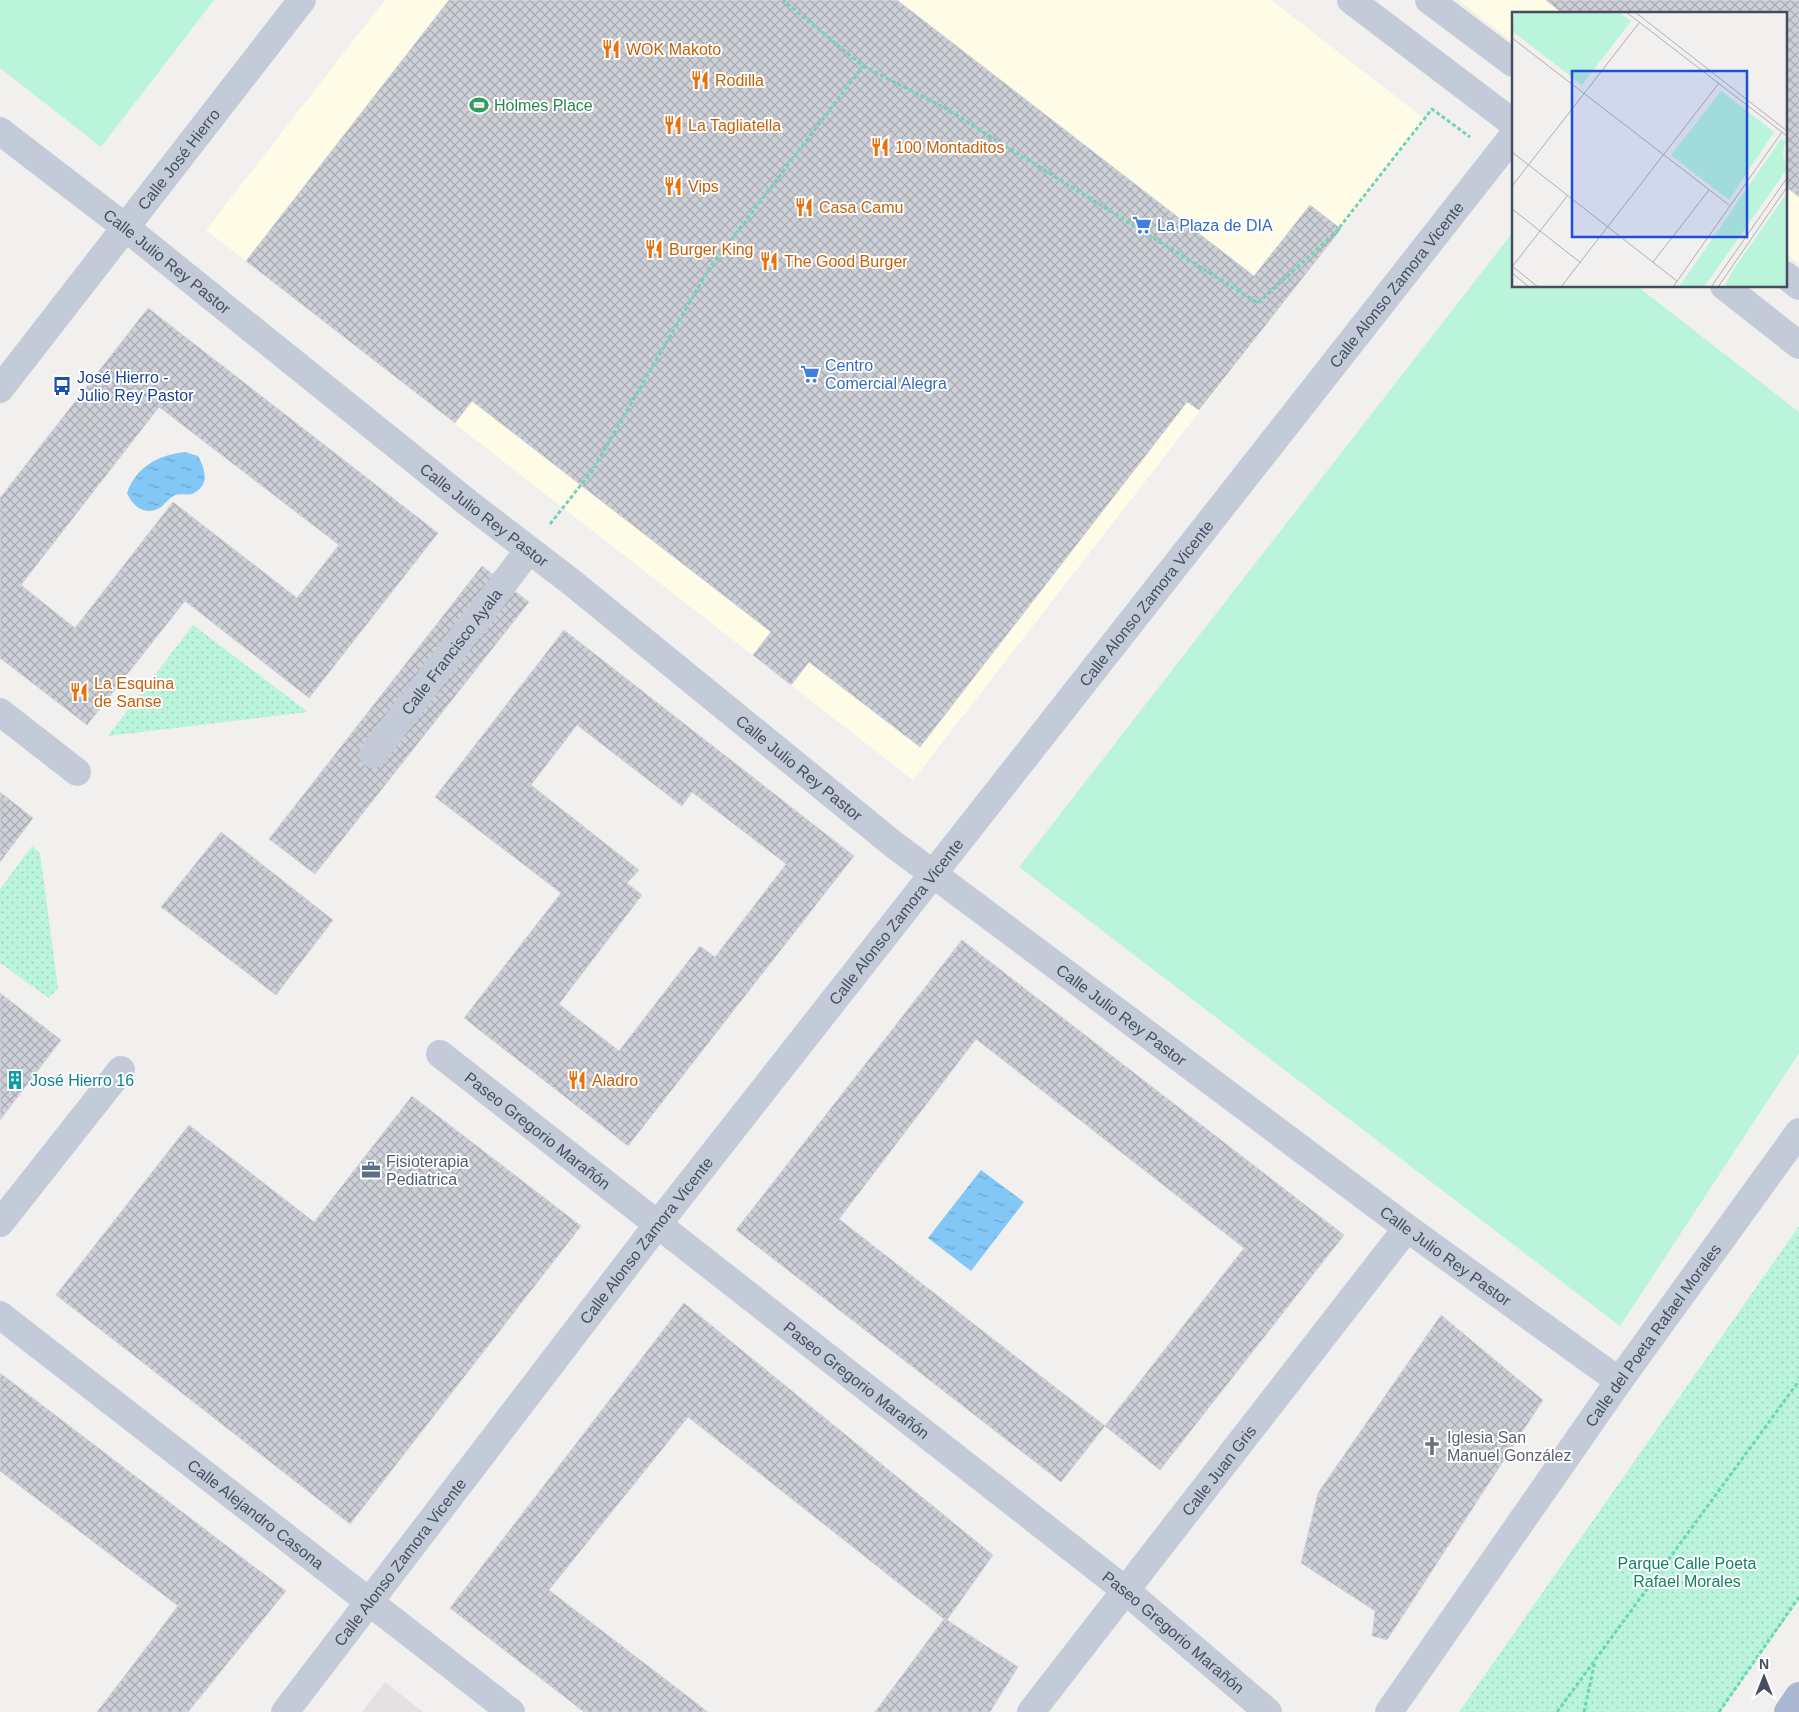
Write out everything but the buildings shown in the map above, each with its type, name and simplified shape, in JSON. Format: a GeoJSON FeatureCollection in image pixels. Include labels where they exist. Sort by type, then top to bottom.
{"type":"FeatureCollection","features":[{"type":"Feature","properties":{"kind":"main road"},"geometry":{"type":"LineString","coordinates":[[1788,1712],[1799,1696]]}},
{"type":"Feature","properties":{"kind":"street","name":"Calle José Hierro"},"geometry":{"type":"LineString","coordinates":[[0,389],[302,0]]}},
{"type":"Feature","properties":{"kind":"street"},"geometry":{"type":"LineString","coordinates":[[1351,0],[1512,122]]}},
{"type":"Feature","properties":{"kind":"street"},"geometry":{"type":"LineString","coordinates":[[1430,0],[1512,63]]}},
{"type":"Feature","properties":{"kind":"street","name":"Calle Julio Rey Pastor"},"geometry":{"type":"LineString","coordinates":[[0,131],[125,227],[893,844],[1407,1228],[1619,1381]]}},
{"type":"Feature","properties":{"kind":"street","name":"Calle Alonso Zamora Vicente"},"geometry":{"type":"LineString","coordinates":[[285,1712],[658,1224],[1512,137]]}},
{"type":"Feature","properties":{"kind":"street"},"geometry":{"type":"LineString","coordinates":[[1786,276],[1799,286]]}},
{"type":"Feature","properties":{"kind":"street"},"geometry":{"type":"LineString","coordinates":[[1727,288],[1799,345]]}},
{"type":"Feature","properties":{"kind":"street","name":"Calle Francisco Ayala"},"geometry":{"type":"LineString","coordinates":[[373,754],[529,550]]}},
{"type":"Feature","properties":{"kind":"street"},"geometry":{"type":"LineString","coordinates":[[0,712],[77,772]]}},
{"type":"Feature","properties":{"kind":"street","name":"Paseo Gregorio Marañón"},"geometry":{"type":"LineString","coordinates":[[440,1054],[1124,1590],[1268,1712]]}},
{"type":"Feature","properties":{"kind":"street"},"geometry":{"type":"LineString","coordinates":[[0,1223],[121,1070]]}},
{"type":"Feature","properties":{"kind":"street","name":"Calle del Poeta Rafael Morales"},"geometry":{"type":"LineString","coordinates":[[1389,1712],[1619,1381],[1799,1132]]}},
{"type":"Feature","properties":{"kind":"street","name":"Calle Juan Gris"},"geometry":{"type":"LineString","coordinates":[[1032,1712],[1124,1590],[1407,1228]]}},
{"type":"Feature","properties":{"kind":"street","name":"Calle Alejandro Casona"},"geometry":{"type":"LineString","coordinates":[[0,1315],[511,1712]]}},
{"type":"Feature","properties":{"kind":"path"},"geometry":{"type":"LineString","coordinates":[[784,0],[863,66],[943,107],[1258,303],[1336,232],[1432,109],[1496,158]]}},
{"type":"Feature","properties":{"kind":"path"},"geometry":{"type":"LineString","coordinates":[[529,550],[592,471],[709,269],[863,66]]}},
{"type":"Feature","properties":{"kind":"path"},"geometry":{"type":"LineString","coordinates":[[1557,1712],[1799,1382]]}},
{"type":"Feature","properties":{"kind":"path"},"geometry":{"type":"LineString","coordinates":[[1719,1712],[1799,1597]]}},
{"type":"Feature","properties":{"kind":"path"},"geometry":{"type":"LineString","coordinates":[[1584,1712],[1596,1660]]}},
{"type":"Feature","properties":{"kind":"shaded area","name":"Centro Comercial Alegra"},"geometry":{"type":"Polygon","coordinates":[[[385,0],[1271,0],[1426,120],[913,780],[206,230],[385,0]]]}},
{"type":"Feature","properties":{"kind":"shaded area"},"geometry":{"type":"Polygon","coordinates":[[[1458,0],[1799,0],[1799,264],[1786,254],[1786,12],[1512,12],[1512,41],[1458,0]]]}},
{"type":"Feature","properties":{"kind":"shaded area"},"geometry":{"type":"Polygon","coordinates":[[[385,1682],[423,1712],[362,1712],[385,1682]]]}},
{"type":"Feature","properties":{"kind":"green space"},"geometry":{"type":"Polygon","coordinates":[[[0,0],[214,0],[101,147],[0,68],[0,0]]]}},
{"type":"Feature","properties":{"kind":"green space"},"geometry":{"type":"Polygon","coordinates":[[[1512,233],[1512,288],[1640,288],[1799,412],[1799,1053],[1620,1326],[1019,867],[1512,233]]]}},
{"type":"Feature","properties":{"kind":"green space"},"geometry":{"type":"Polygon","coordinates":[[[193,625],[308,712],[108,736],[193,625]]]}},
{"type":"Feature","properties":{"kind":"green space"},"geometry":{"type":"Polygon","coordinates":[[[32,846],[40,853],[58,988],[49,998],[0,963],[0,889],[32,846]]]}},
{"type":"Feature","properties":{"kind":"green space","name":"Parque Calle Poeta Rafael Morales"},"geometry":{"type":"Polygon","coordinates":[[[1799,1226],[1799,1600],[1720,1712],[1459,1712],[1799,1226]]]}},
{"type":"Feature","properties":{"kind":"water"},"geometry":{"type":"Polygon","coordinates":[[[185,452],[198,456],[205,475],[203,485],[192,494],[175,495],[155,510],[145,511],[136,506],[127,493],[142,469],[157,459],[185,452]]]}},
{"type":"Feature","properties":{"kind":"water"},"geometry":{"type":"Polygon","coordinates":[[[981,1170],[1024,1202],[971,1271],[928,1238],[981,1170]]]}},
{"type":"Feature","properties":{"kind":"place","name":"WOK Makoto"},"geometry":{"type":"Point","coordinates":[611,49]}},
{"type":"Feature","properties":{"kind":"place","name":"Rodilla"},"geometry":{"type":"Point","coordinates":[700,80]}},
{"type":"Feature","properties":{"kind":"place","name":"Holmes Place"},"geometry":{"type":"Point","coordinates":[479,105]}},
{"type":"Feature","properties":{"kind":"place","name":"La Tagliatella"},"geometry":{"type":"Point","coordinates":[673,125]}},
{"type":"Feature","properties":{"kind":"place","name":"100 Montaditos"},"geometry":{"type":"Point","coordinates":[880,147]}},
{"type":"Feature","properties":{"kind":"place","name":"Vips"},"geometry":{"type":"Point","coordinates":[673,186]}},
{"type":"Feature","properties":{"kind":"place","name":"Casa Camu"},"geometry":{"type":"Point","coordinates":[804,207]}},
{"type":"Feature","properties":{"kind":"place","name":"La Plaza de DIA"},"geometry":{"type":"Point","coordinates":[1142,225]}},
{"type":"Feature","properties":{"kind":"place","name":"Burger King"},"geometry":{"type":"Point","coordinates":[654,249]}},
{"type":"Feature","properties":{"kind":"place","name":"The Good Burger"},"geometry":{"type":"Point","coordinates":[769,261]}},
{"type":"Feature","properties":{"kind":"place","name":"Centro Comercial Alegra"},"geometry":{"type":"Point","coordinates":[810,374]}},
{"type":"Feature","properties":{"kind":"place","name":"José Hierro - Julio Rey Pastor"},"geometry":{"type":"Point","coordinates":[62,386]}},
{"type":"Feature","properties":{"kind":"place","name":"La Esquina de Sanse"},"geometry":{"type":"Point","coordinates":[79,692]}},
{"type":"Feature","properties":{"kind":"place","name":"José Hierro 16"},"geometry":{"type":"Point","coordinates":[15,1080]}},
{"type":"Feature","properties":{"kind":"place","name":"Aladro"},"geometry":{"type":"Point","coordinates":[577,1080]}},
{"type":"Feature","properties":{"kind":"place","name":"Fisioterapia Pediatrica"},"geometry":{"type":"Point","coordinates":[371,1170]}},
{"type":"Feature","properties":{"kind":"place","name":"Iglesia San Manuel González"},"geometry":{"type":"Point","coordinates":[1432,1446]}}]}
